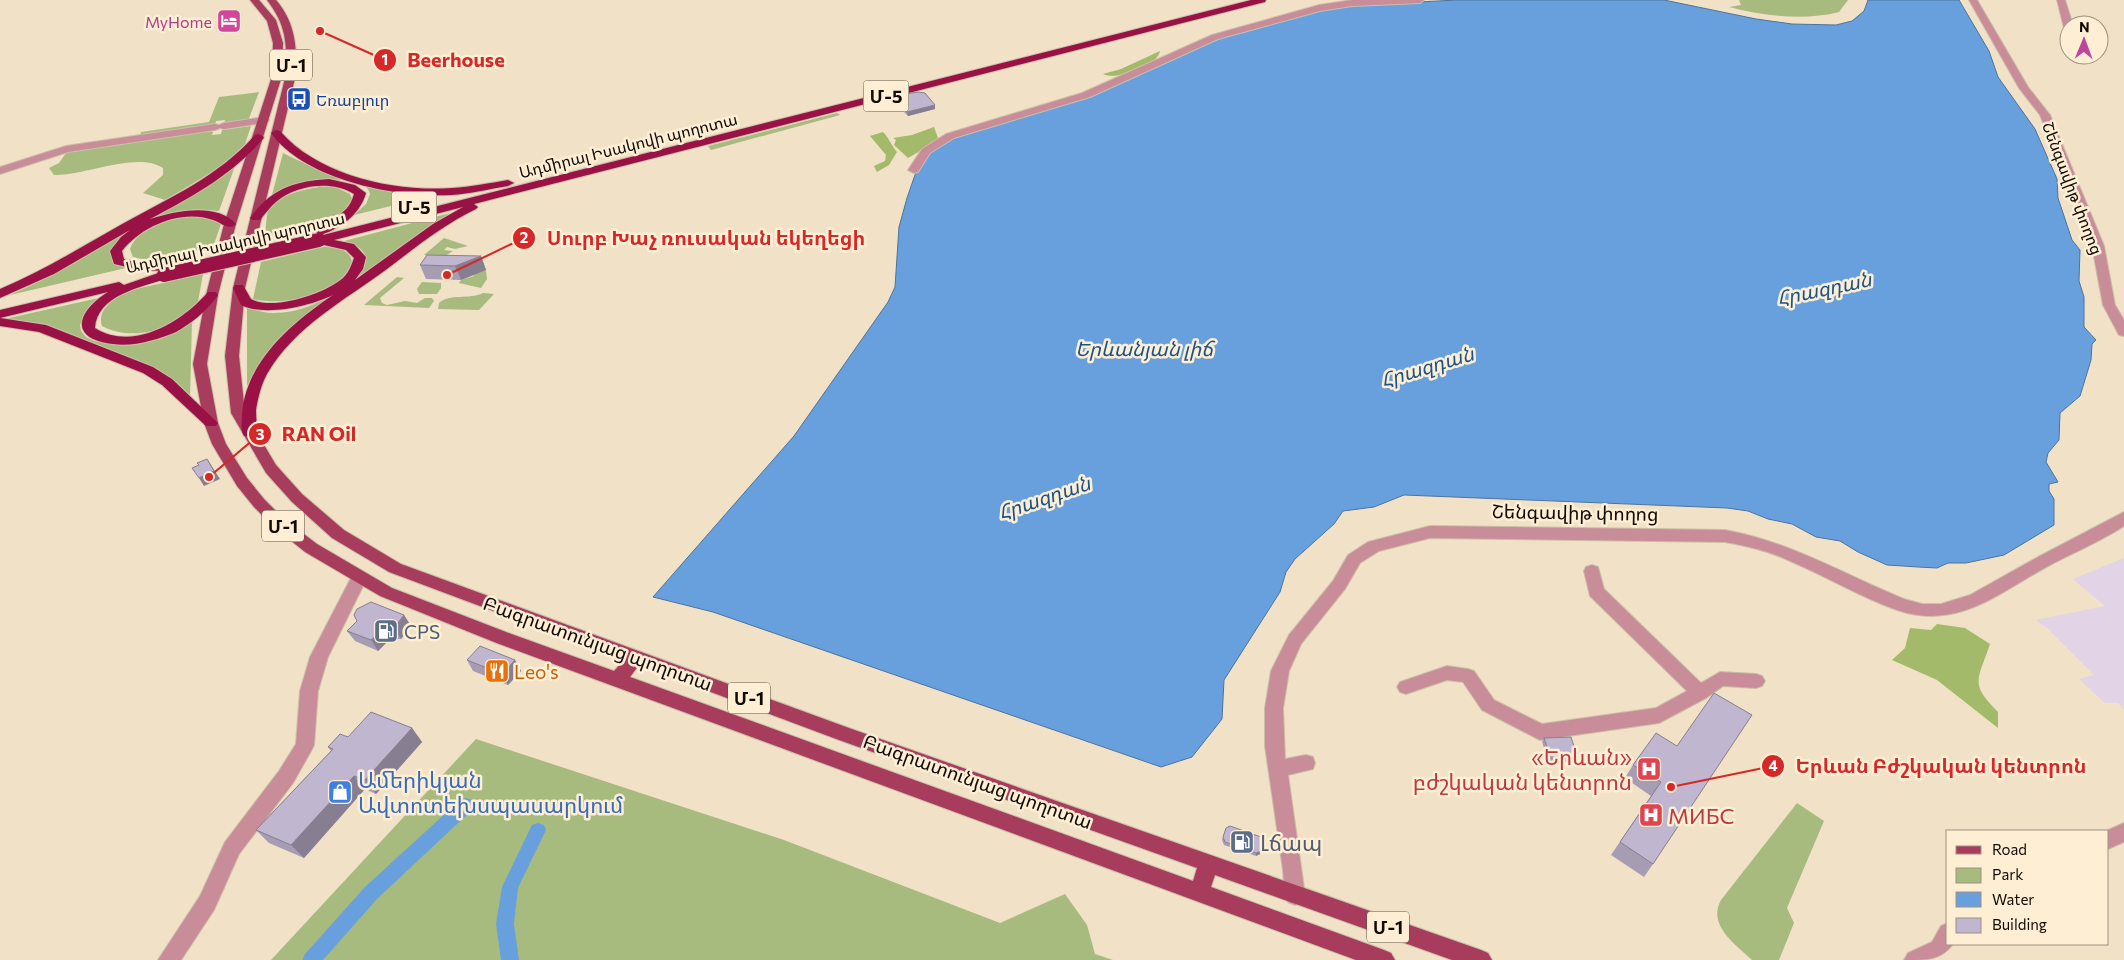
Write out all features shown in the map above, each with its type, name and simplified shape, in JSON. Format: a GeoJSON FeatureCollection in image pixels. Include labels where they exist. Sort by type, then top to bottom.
{"type":"FeatureCollection","features":[{"type":"Feature","properties":{"kind":"highway","name":"Ադմիրալ Իսակովի պողոտա"},"geometry":{"type":"LineString","coordinates":[[0,304],[163,271],[318,236],[1237,0]]}},
{"type":"Feature","properties":{"kind":"highway","name":"Ադմիրալ Իսակովի պողոտա"},"geometry":{"type":"LineString","coordinates":[[511,187],[1262,0]]}},
{"type":"Feature","properties":{"kind":"highway"},"geometry":{"type":"LineString","coordinates":[[276,133],[288,146],[310,161],[393,189],[446,192],[511,187]]}},
{"type":"Feature","properties":{"kind":"highway"},"geometry":{"type":"LineString","coordinates":[[0,294],[56,267],[205,182],[244,154],[259,137]]}},
{"type":"Feature","properties":{"kind":"highway"},"geometry":{"type":"LineString","coordinates":[[256,218],[273,198],[301,186],[334,183],[350,187],[360,193],[359,202],[350,212],[318,236]]}},
{"type":"Feature","properties":{"kind":"highway"},"geometry":{"type":"LineString","coordinates":[[249,434],[248,410],[252,390],[262,371],[283,344],[304,323],[436,227],[511,187]]}},
{"type":"Feature","properties":{"kind":"highway"},"geometry":{"type":"LineString","coordinates":[[163,271],[126,265],[118,261],[116,251],[124,240],[138,230],[157,221],[178,215],[209,214],[220,217],[230,224]]}},
{"type":"Feature","properties":{"kind":"highway"},"geometry":{"type":"LineString","coordinates":[[239,288],[246,301],[250,304],[273,306],[301,302],[336,289],[358,270],[360,257],[350,247],[318,236]]}},
{"type":"Feature","properties":{"kind":"highway"},"geometry":{"type":"LineString","coordinates":[[163,271],[102,301],[89,317],[88,330],[95,336],[109,340],[125,341],[164,332],[186,321],[212,295]]}},
{"type":"Feature","properties":{"kind":"highway","name":"Ադմիրալ Իսակովի պողոտա"},"geometry":{"type":"LineString","coordinates":[[0,314],[163,271]]}},
{"type":"Feature","properties":{"kind":"highway"},"geometry":{"type":"LineString","coordinates":[[0,322],[41,328],[148,370],[167,382],[211,423]]}},
{"type":"Feature","properties":{"kind":"main road","name":"Մ-1"},"geometry":{"type":"LineString","coordinates":[[230,224],[277,76],[278,44],[271,20],[254,0]]}},
{"type":"Feature","properties":{"kind":"main road","name":"Մ-1"},"geometry":{"type":"LineString","coordinates":[[256,218],[291,74],[292,41],[284,16],[271,0]]}},
{"type":"Feature","properties":{"kind":"main road","name":"Բագրատունյաց պողոտա"},"geometry":{"type":"LineString","coordinates":[[256,218],[239,288],[232,356],[238,413],[271,469],[297,498],[338,534],[396,568],[636,657],[1295,895],[1481,960]]}},
{"type":"Feature","properties":{"kind":"main road","name":"Բագրատունյաց պողոտա"},"geometry":{"type":"LineString","coordinates":[[230,224],[212,295],[200,364],[211,423],[224,455],[259,503],[279,523],[311,548],[359,578],[386,592],[446,616],[616,681],[1384,960]]}},
{"type":"Feature","properties":{"kind":"main road"},"geometry":{"type":"LineString","coordinates":[[616,681],[636,657]]}},
{"type":"Feature","properties":{"kind":"main road"},"geometry":{"type":"LineString","coordinates":[[1199,893],[1209,863]]}},
{"type":"Feature","properties":{"kind":"street"},"geometry":{"type":"LineString","coordinates":[[914,170],[919,158],[926,151],[950,136],[1086,95],[1215,36],[1320,8],[1352,3],[1420,0]]}},
{"type":"Feature","properties":{"kind":"street","name":"Շենգավիթ փողոց"},"geometry":{"type":"LineString","coordinates":[[1974,0],[2024,88],[2046,115],[2098,246],[2109,305],[2124,332]]}},
{"type":"Feature","properties":{"kind":"street"},"geometry":{"type":"LineString","coordinates":[[2061,0],[2065,15]]}},
{"type":"Feature","properties":{"kind":"street"},"geometry":{"type":"LineString","coordinates":[[1088,87],[1103,87]]}},
{"type":"Feature","properties":{"kind":"street"},"geometry":{"type":"LineString","coordinates":[[0,171],[66,149],[264,120]]}},
{"type":"Feature","properties":{"kind":"street"},"geometry":{"type":"LineString","coordinates":[[0,178],[32,170],[66,149]]}},
{"type":"Feature","properties":{"kind":"street","name":"Շենգավիթ փողոց"},"geometry":{"type":"LineString","coordinates":[[1295,895],[1287,824],[1277,769],[1274,708],[1280,671],[1295,640],[1339,585],[1354,559],[1374,546],[1430,532],[1726,536],[1765,543],[1903,606],[1935,611],[1974,602],[2041,562],[2124,518]]}},
{"type":"Feature","properties":{"kind":"street"},"geometry":{"type":"LineString","coordinates":[[1592,572],[1596,592],[1700,693]]}},
{"type":"Feature","properties":{"kind":"street"},"geometry":{"type":"LineString","coordinates":[[169,960],[207,903],[232,848],[286,777],[305,745],[309,691],[319,657],[359,578]]}},
{"type":"Feature","properties":{"kind":"street"},"geometry":{"type":"LineString","coordinates":[[1406,687],[1447,673],[1468,676],[1488,705],[1540,732],[1659,715],[1700,693],[1720,679],[1756,681]]}},
{"type":"Feature","properties":{"kind":"street"},"geometry":{"type":"LineString","coordinates":[[1277,769],[1306,763]]}},
{"type":"Feature","properties":{"kind":"street"},"geometry":{"type":"LineString","coordinates":[[2109,840],[2124,832]]}},
{"type":"Feature","properties":{"kind":"street"},"geometry":{"type":"LineString","coordinates":[[1915,960],[1939,949],[1946,937]]}},
{"type":"Feature","properties":{"kind":"shaded area"},"geometry":{"type":"Polygon","coordinates":[[[2124,558],[2124,709],[2118,703],[2105,703],[2079,679],[2094,675],[2047,628],[2036,620],[2105,606],[2073,579],[2124,558]]]}},
{"type":"Feature","properties":{"kind":"green space"},"geometry":{"type":"Polygon","coordinates":[[[1739,0],[1848,0],[1839,12],[1798,17],[1756,13],[1729,7],[1741,5],[1739,0]]]}},
{"type":"Feature","properties":{"kind":"green space"},"geometry":{"type":"Polygon","coordinates":[[[1160,51],[1152,62],[1135,71],[1109,76],[1103,74],[1121,69],[1160,51]]]}},
{"type":"Feature","properties":{"kind":"green space"},"geometry":{"type":"Polygon","coordinates":[[[259,92],[248,121],[224,124],[225,120],[216,121],[215,125],[140,136],[141,132],[209,122],[219,97],[259,92]]]}},
{"type":"Feature","properties":{"kind":"green space"},"geometry":{"type":"Polygon","coordinates":[[[837,113],[840,115],[711,150],[708,146],[837,113]]]}},
{"type":"Feature","properties":{"kind":"green space"},"geometry":{"type":"Polygon","coordinates":[[[251,126],[245,144],[227,163],[165,200],[143,193],[163,175],[163,168],[152,163],[125,163],[54,175],[49,168],[59,163],[66,153],[210,131],[213,132],[212,135],[221,134],[222,130],[251,126]]]}},
{"type":"Feature","properties":{"kind":"green space"},"geometry":{"type":"Polygon","coordinates":[[[934,127],[938,138],[934,143],[908,158],[894,145],[896,140],[893,138],[912,135],[934,127]]]}},
{"type":"Feature","properties":{"kind":"green space"},"geometry":{"type":"Polygon","coordinates":[[[883,132],[897,152],[889,165],[877,172],[874,166],[885,161],[886,155],[870,136],[883,132]]]}},
{"type":"Feature","properties":{"kind":"green space"},"geometry":{"type":"Polygon","coordinates":[[[283,153],[322,171],[352,181],[308,183],[272,195],[283,153]]]}},
{"type":"Feature","properties":{"kind":"green space"},"geometry":{"type":"Polygon","coordinates":[[[235,166],[219,211],[193,210],[164,216],[141,225],[121,239],[114,247],[111,255],[114,262],[126,268],[10,295],[49,277],[235,166]]]}},
{"type":"Feature","properties":{"kind":"green space"},"geometry":{"type":"Polygon","coordinates":[[[358,183],[400,192],[444,193],[354,215],[366,204],[370,194],[365,186],[358,183]]]}},
{"type":"Feature","properties":{"kind":"green space"},"geometry":{"type":"Polygon","coordinates":[[[319,187],[335,187],[350,194],[353,201],[347,210],[326,222],[265,236],[267,214],[271,206],[290,194],[319,187]]]}},
{"type":"Feature","properties":{"kind":"green space"},"geometry":{"type":"Polygon","coordinates":[[[450,213],[292,327],[259,364],[247,386],[247,307],[273,313],[293,311],[323,300],[358,276],[364,266],[366,256],[359,248],[344,241],[450,213]]]}},
{"type":"Feature","properties":{"kind":"green space"},"geometry":{"type":"Polygon","coordinates":[[[192,216],[208,217],[221,224],[213,247],[162,258],[142,259],[133,257],[130,249],[134,241],[148,229],[175,219],[192,216]]]}},
{"type":"Feature","properties":{"kind":"green space"},"geometry":{"type":"Polygon","coordinates":[[[444,238],[468,246],[455,249],[447,247],[444,250],[453,251],[442,258],[424,255],[444,238]]]}},
{"type":"Feature","properties":{"kind":"green space"},"geometry":{"type":"Polygon","coordinates":[[[323,247],[335,247],[343,250],[352,260],[348,273],[342,280],[323,291],[294,300],[263,301],[253,299],[261,262],[323,247]]]}},
{"type":"Feature","properties":{"kind":"green space"},"geometry":{"type":"Polygon","coordinates":[[[482,267],[486,271],[487,279],[481,288],[459,283],[461,280],[474,276],[474,271],[482,267]]]}},
{"type":"Feature","properties":{"kind":"green space"},"geometry":{"type":"Polygon","coordinates":[[[203,274],[197,307],[174,323],[157,330],[138,333],[119,332],[102,326],[102,314],[105,309],[125,293],[203,274]]]}},
{"type":"Feature","properties":{"kind":"green space"},"geometry":{"type":"Polygon","coordinates":[[[397,277],[404,278],[380,298],[382,303],[387,305],[405,301],[417,303],[425,298],[432,298],[434,301],[429,308],[364,305],[397,277]]]}},
{"type":"Feature","properties":{"kind":"green space"},"geometry":{"type":"Polygon","coordinates":[[[422,282],[441,283],[441,288],[437,294],[419,294],[417,289],[422,282]]]}},
{"type":"Feature","properties":{"kind":"green space"},"geometry":{"type":"Polygon","coordinates":[[[483,293],[494,294],[479,310],[438,309],[439,303],[443,300],[483,293]]]}},
{"type":"Feature","properties":{"kind":"green space"},"geometry":{"type":"Polygon","coordinates":[[[103,297],[89,307],[80,325],[81,331],[86,337],[94,341],[114,344],[192,321],[190,399],[174,380],[149,365],[51,328],[22,321],[0,320],[103,297]]]}},
{"type":"Feature","properties":{"kind":"green space"},"geometry":{"type":"Polygon","coordinates":[[[1937,624],[1965,628],[1990,644],[1979,681],[1983,694],[1998,712],[1998,728],[1937,680],[1892,660],[1905,648],[1910,628],[1931,630],[1937,624]]]}},
{"type":"Feature","properties":{"kind":"green space"},"geometry":{"type":"Polygon","coordinates":[[[476,739],[784,840],[1000,923],[1065,894],[1087,925],[1095,954],[1113,960],[271,960],[476,739]]]}},
{"type":"Feature","properties":{"kind":"green space"},"geometry":{"type":"Polygon","coordinates":[[[1797,803],[1824,821],[1787,908],[1794,923],[1779,960],[1752,960],[1731,941],[1720,926],[1718,909],[1721,900],[1797,803]]]}},
{"type":"Feature","properties":{"kind":"water","name":"Երևանյան լիճ"},"geometry":{"type":"Polygon","coordinates":[[[1457,0],[1664,0],[1756,19],[1792,24],[1836,25],[1852,21],[1864,11],[1868,0],[1959,0],[1989,51],[1998,77],[2035,129],[2057,179],[2058,198],[2072,240],[2080,250],[2079,281],[2084,297],[2084,327],[2096,340],[2092,344],[2091,360],[2080,396],[2060,413],[2059,440],[2048,453],[2046,462],[2058,482],[2049,484],[2049,491],[2054,499],[2054,525],[2004,555],[1966,563],[1948,563],[1937,568],[1887,565],[1858,552],[1840,541],[1816,537],[1792,524],[1768,519],[1748,511],[1727,508],[1404,495],[1374,507],[1343,511],[1334,524],[1295,559],[1286,572],[1280,592],[1224,680],[1222,719],[1192,757],[1161,767],[713,612],[653,597],[794,436],[888,302],[895,287],[899,227],[907,198],[916,172],[935,146],[963,134],[1091,96],[1215,40],[1312,12],[1358,5],[1457,0]]]}},
{"type":"Feature","properties":{"kind":"building"},"geometry":{"type":"Polygon","coordinates":[[[918,92],[925,93],[935,105],[907,112],[899,104],[901,96],[918,92]]]}},
{"type":"Feature","properties":{"kind":"building"},"geometry":{"type":"Polygon","coordinates":[[[427,255],[481,256],[455,266],[420,265],[427,255]]]}},
{"type":"Feature","properties":{"kind":"building"},"geometry":{"type":"Polygon","coordinates":[[[207,459],[214,471],[199,478],[192,468],[199,465],[197,463],[207,459]]]}},
{"type":"Feature","properties":{"kind":"building"},"geometry":{"type":"Polygon","coordinates":[[[371,602],[404,615],[394,628],[383,629],[371,640],[347,631],[357,621],[354,615],[357,609],[371,602]]]}},
{"type":"Feature","properties":{"kind":"building"},"geometry":{"type":"Polygon","coordinates":[[[480,646],[515,660],[502,674],[467,660],[480,646]]]}},
{"type":"Feature","properties":{"kind":"building"},"geometry":{"type":"Polygon","coordinates":[[[1714,693],[1752,715],[1653,864],[1620,842],[1661,782],[1633,765],[1656,733],[1677,746],[1714,693]]]}},
{"type":"Feature","properties":{"kind":"building"},"geometry":{"type":"Polygon","coordinates":[[[371,712],[412,728],[365,780],[354,776],[291,845],[256,830],[333,749],[328,747],[340,734],[348,737],[371,712]]]}},
{"type":"Feature","properties":{"kind":"building"},"geometry":{"type":"Polygon","coordinates":[[[1571,737],[1578,758],[1551,758],[1544,738],[1571,737]]]}},
{"type":"Feature","properties":{"kind":"building","name":"Լճապ"},"geometry":{"type":"Polygon","coordinates":[[[1230,826],[1261,837],[1264,841],[1261,851],[1256,853],[1225,842],[1223,837],[1226,828],[1230,826]]]}},
{"type":"Feature","properties":{"kind":"waterway"},"geometry":{"type":"LineString","coordinates":[[311,960],[371,893],[466,805]]}},
{"type":"Feature","properties":{"kind":"waterway","name":"Հրազդան"},"geometry":{"type":"LineString","coordinates":[[510,960],[505,924],[510,887],[538,830]]}},
{"type":"Feature","properties":{"kind":"place","name":"MyHome"},"geometry":{"type":"Point","coordinates":[229,21]}},
{"type":"Feature","properties":{"kind":"place","name":"Beerhouse"},"geometry":{"type":"Point","coordinates":[320,31]}},
{"type":"Feature","properties":{"kind":"place","name":"Եռաբլուր"},"geometry":{"type":"Point","coordinates":[299,99]}},
{"type":"Feature","properties":{"kind":"place","name":"Սուրբ Խաչ ռուսական եկեղեցի"},"geometry":{"type":"Point","coordinates":[447,275]}},
{"type":"Feature","properties":{"kind":"place","name":"RAN Oil"},"geometry":{"type":"Point","coordinates":[209,477]}},
{"type":"Feature","properties":{"kind":"place","name":"CPS"},"geometry":{"type":"Point","coordinates":[386,631]}},
{"type":"Feature","properties":{"kind":"place","name":"Leo's"},"geometry":{"type":"Point","coordinates":[497,671]}},
{"type":"Feature","properties":{"kind":"place","name":"«Երևան» բժշկական կենտրոն"},"geometry":{"type":"Point","coordinates":[1649,769]}},
{"type":"Feature","properties":{"kind":"place","name":"Երևան Բժշկական կենտրոն"},"geometry":{"type":"Point","coordinates":[1671,787]}},
{"type":"Feature","properties":{"kind":"place","name":"Ամերիկյան Ավտոտեխսպասարկում"},"geometry":{"type":"Point","coordinates":[340,792]}},
{"type":"Feature","properties":{"kind":"place","name":"МИБС"},"geometry":{"type":"Point","coordinates":[1651,815]}},
{"type":"Feature","properties":{"kind":"place","name":"Լճապ"},"geometry":{"type":"Point","coordinates":[1242,842]}}]}
